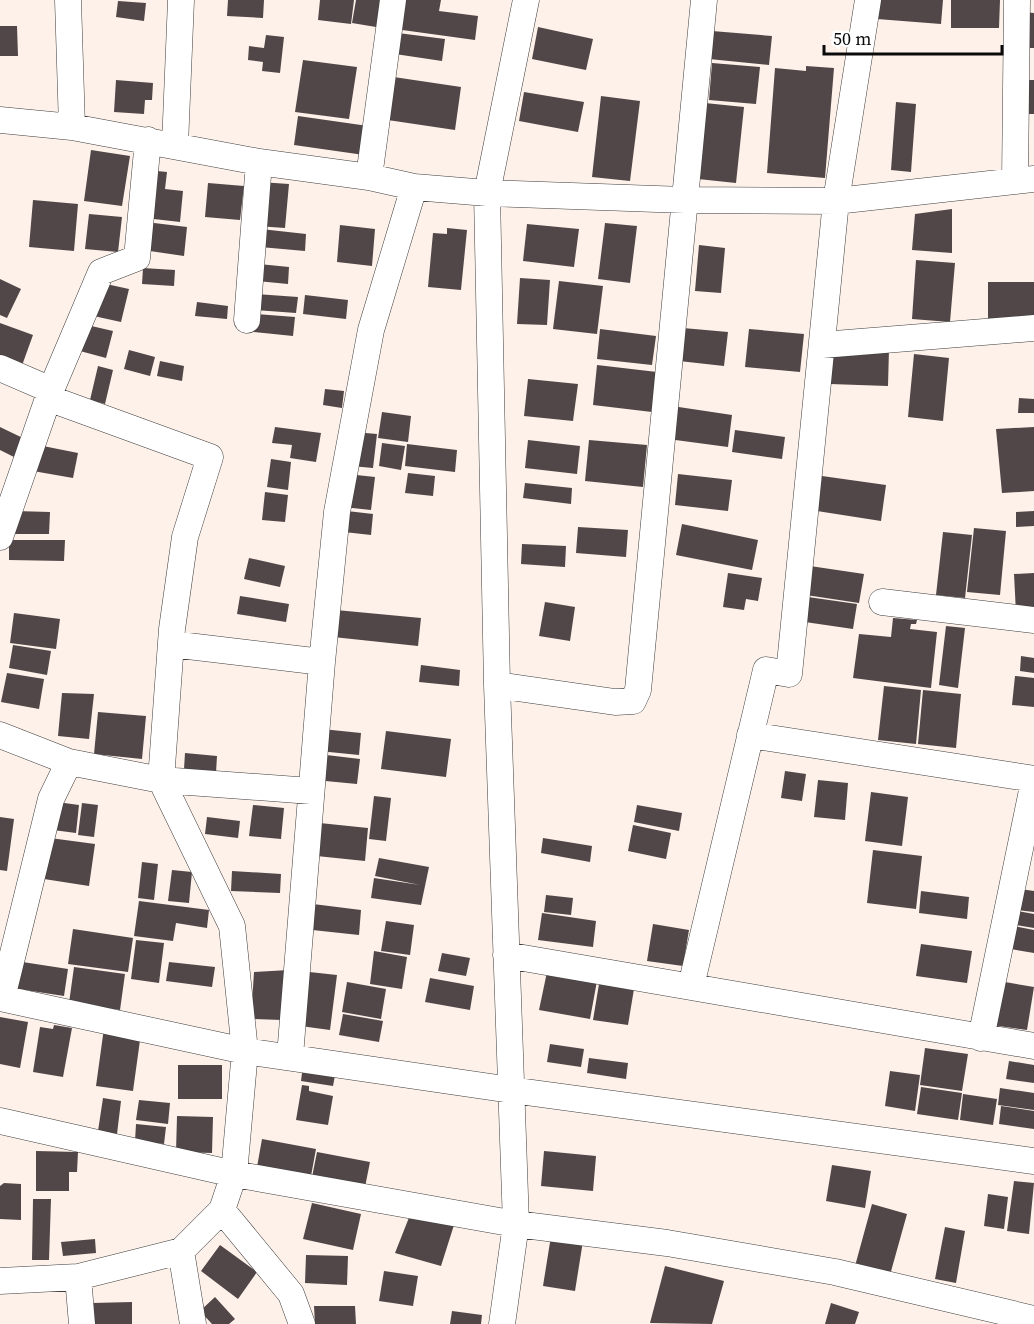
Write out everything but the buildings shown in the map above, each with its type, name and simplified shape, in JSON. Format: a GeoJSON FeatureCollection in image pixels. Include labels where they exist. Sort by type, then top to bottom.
{"type":"FeatureCollection","features":[{"type":"Feature","properties":{"kind":"street"},"geometry":{"type":"LineString","coordinates":[[68,0],[72,127]]}},
{"type":"Feature","properties":{"kind":"street"},"geometry":{"type":"LineString","coordinates":[[175,145],[181,0]]}},
{"type":"Feature","properties":{"kind":"street"},"geometry":{"type":"LineString","coordinates":[[369,177],[393,0]]}},
{"type":"Feature","properties":{"kind":"street"},"geometry":{"type":"LineString","coordinates":[[502,1324],[516,1224],[497,685],[487,193],[526,0]]}},
{"type":"Feature","properties":{"kind":"street"},"geometry":{"type":"LineString","coordinates":[[497,685],[615,702],[633,701],[638,690],[704,0]]}},
{"type":"Feature","properties":{"kind":"street"},"geometry":{"type":"LineString","coordinates":[[691,986],[766,670],[789,674],[836,201],[868,0]]}},
{"type":"Feature","properties":{"kind":"street"},"geometry":{"type":"LineString","coordinates":[[0,120],[72,127],[259,162],[369,177],[414,187],[487,193],[685,200],[836,201],[1025,180],[1017,0]]}},
{"type":"Feature","properties":{"kind":"street"},"geometry":{"type":"LineString","coordinates":[[0,537],[50,394],[101,272],[137,258],[148,140]]}},
{"type":"Feature","properties":{"kind":"street"},"geometry":{"type":"LineString","coordinates":[[247,320],[259,162]]}},
{"type":"Feature","properties":{"kind":"street"},"geometry":{"type":"LineString","coordinates":[[290,1056],[322,662],[337,512],[371,330],[414,187]]}},
{"type":"Feature","properties":{"kind":"street"},"geometry":{"type":"LineString","coordinates":[[822,345],[1034,328]]}},
{"type":"Feature","properties":{"kind":"street"},"geometry":{"type":"LineString","coordinates":[[0,369],[50,394],[210,457],[185,537],[171,644],[161,780],[232,926],[245,1051],[234,1174],[222,1210],[181,1251],[78,1277],[0,1281]]}},
{"type":"Feature","properties":{"kind":"street"},"geometry":{"type":"LineString","coordinates":[[882,602],[1034,620]]}},
{"type":"Feature","properties":{"kind":"street"},"geometry":{"type":"LineString","coordinates":[[171,644],[322,662]]}},
{"type":"Feature","properties":{"kind":"street"},"geometry":{"type":"LineString","coordinates":[[0,735],[69,762],[161,780],[311,791]]}},
{"type":"Feature","properties":{"kind":"street"},"geometry":{"type":"LineString","coordinates":[[750,735],[1034,780],[981,1038]]}},
{"type":"Feature","properties":{"kind":"street"},"geometry":{"type":"LineString","coordinates":[[69,762],[51,799],[1,998],[245,1051],[511,1090],[1034,1161]]}},
{"type":"Feature","properties":{"kind":"street"},"geometry":{"type":"LineString","coordinates":[[506,955],[1034,1046]]}},
{"type":"Feature","properties":{"kind":"street"},"geometry":{"type":"LineString","coordinates":[[0,1120],[234,1174],[516,1224],[667,1243],[835,1272],[1034,1319]]}},
{"type":"Feature","properties":{"kind":"street"},"geometry":{"type":"LineString","coordinates":[[222,1210],[291,1294],[303,1324]]}},
{"type":"Feature","properties":{"kind":"street"},"geometry":{"type":"LineString","coordinates":[[181,1251],[193,1324]]}},
{"type":"Feature","properties":{"kind":"street"},"geometry":{"type":"LineString","coordinates":[[78,1277],[82,1324]]}}]}
